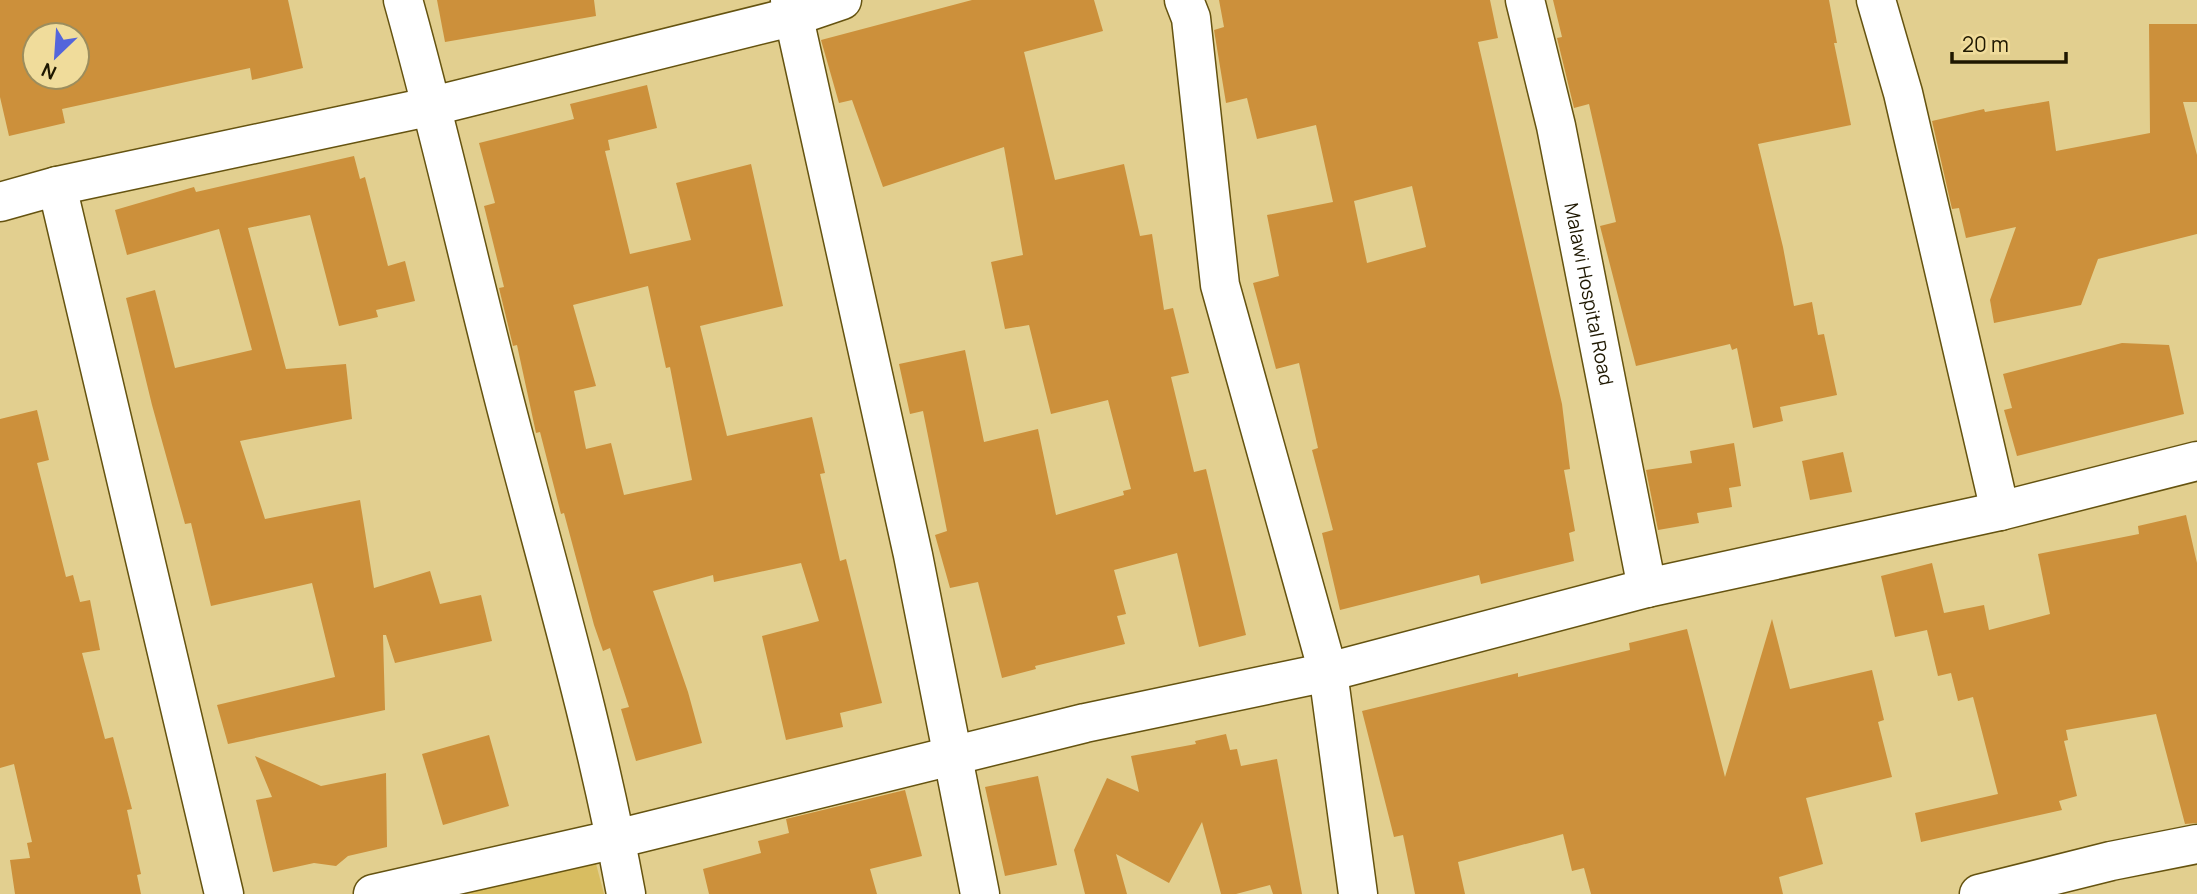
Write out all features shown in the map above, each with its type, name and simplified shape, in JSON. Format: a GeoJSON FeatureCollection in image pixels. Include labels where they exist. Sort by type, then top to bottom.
{"type":"FeatureCollection","features":[{"type":"Feature","properties":{"kind":"street"},"geometry":{"type":"LineString","coordinates":[[403,0],[433,106],[515,439],[572,651],[616,839],[626,894]]}},
{"type":"Feature","properties":{"kind":"street"},"geometry":{"type":"LineString","coordinates":[[0,202],[57,186],[433,106],[792,8],[842,0]]}},
{"type":"Feature","properties":{"kind":"street"},"geometry":{"type":"LineString","coordinates":[[1184,0],[1191,18],[1220,285],[1328,672],[1358,894]]}},
{"type":"Feature","properties":{"kind":"street","name":"Malawi Hospital Road"},"geometry":{"type":"LineString","coordinates":[[1525,0],[1556,126],[1647,588]]}},
{"type":"Feature","properties":{"kind":"street"},"geometry":{"type":"LineString","coordinates":[[1876,0],[1903,93],[2000,511]]}},
{"type":"Feature","properties":{"kind":"street"},"geometry":{"type":"LineString","coordinates":[[792,8],[913,555],[980,894]]}},
{"type":"Feature","properties":{"kind":"street"},"geometry":{"type":"LineString","coordinates":[[57,186],[224,894]]}},
{"type":"Feature","properties":{"kind":"street"},"geometry":{"type":"LineString","coordinates":[[373,894],[616,839],[1085,723],[1328,672],[1647,588],[2000,511],[2197,461]]}},
{"type":"Feature","properties":{"kind":"street"},"geometry":{"type":"LineString","coordinates":[[1979,894],[2111,860],[2197,844]]}},
{"type":"Feature","properties":{"kind":"shaded area"},"geometry":{"type":"Polygon","coordinates":[[[595,860],[604,894],[380,894],[595,860]]]}},
{"type":"Feature","properties":{"kind":"building"},"geometry":{"type":"Polygon","coordinates":[[[0,0],[288,0],[303,68],[252,80],[250,68],[62,109],[65,123],[9,136],[0,97],[0,0]]]}},
{"type":"Feature","properties":{"kind":"building"},"geometry":{"type":"Polygon","coordinates":[[[437,0],[594,0],[596,16],[445,42],[437,0]]]}},
{"type":"Feature","properties":{"kind":"building"},"geometry":{"type":"Polygon","coordinates":[[[972,0],[1094,0],[1103,31],[1024,52],[1055,180],[1124,164],[1140,236],[1152,234],[1164,310],[1173,308],[1189,373],[1171,377],[1194,472],[1206,469],[1246,635],[1199,647],[1177,553],[1114,570],[1126,614],[1117,616],[1125,644],[1035,666],[1036,669],[1002,678],[978,582],[950,588],[935,535],[947,531],[923,411],[910,414],[899,364],[965,350],[984,442],[1038,429],[1056,515],[1124,495],[1123,491],[1131,489],[1108,400],[1051,414],[1029,325],[1005,329],[991,262],[1023,255],[1004,147],[883,187],[852,100],[839,103],[821,40],[972,0]]]}},
{"type":"Feature","properties":{"kind":"building"},"geometry":{"type":"Polygon","coordinates":[[[1219,0],[1490,0],[1498,38],[1478,42],[1562,404],[1570,469],[1564,470],[1575,531],[1569,533],[1574,561],[1481,584],[1479,575],[1340,610],[1322,533],[1333,530],[1312,450],[1318,448],[1299,363],[1276,369],[1253,283],[1279,276],[1267,215],[1333,202],[1316,125],[1257,139],[1247,98],[1226,103],[1214,30],[1224,27],[1219,0]],[[1412,186],[1354,201],[1367,263],[1426,247],[1412,186]]]}},
{"type":"Feature","properties":{"kind":"building"},"geometry":{"type":"Polygon","coordinates":[[[1553,0],[1829,0],[1837,43],[1834,43],[1851,125],[1758,144],[1794,306],[1812,302],[1818,335],[1824,334],[1837,395],[1780,407],[1783,421],[1753,428],[1737,348],[1732,350],[1730,344],[1636,366],[1600,226],[1616,222],[1589,104],[1574,108],[1557,38],[1562,37],[1553,0]]]}},
{"type":"Feature","properties":{"kind":"building"},"geometry":{"type":"Polygon","coordinates":[[[2149,24],[2197,24],[2197,102],[2183,102],[2197,155],[2197,234],[2098,259],[2081,305],[1994,323],[1990,300],[2016,227],[1966,238],[1959,208],[1952,209],[1932,121],[1984,109],[1985,112],[2049,101],[2056,151],[2150,133],[2149,24]]]}},
{"type":"Feature","properties":{"kind":"building"},"geometry":{"type":"Polygon","coordinates":[[[647,85],[657,128],[608,140],[610,150],[605,151],[630,254],[691,240],[676,183],[751,164],[783,306],[700,326],[727,436],[812,417],[825,473],[820,474],[840,561],[846,559],[882,703],[840,713],[843,727],[786,740],[762,636],[819,621],[801,563],[714,582],[713,575],[653,591],[688,692],[702,743],[636,761],[621,709],[629,707],[610,648],[603,651],[594,625],[540,432],[536,433],[517,345],[513,346],[499,288],[504,287],[484,206],[495,203],[479,143],[574,119],[570,104],[647,85]],[[648,286],[573,305],[596,386],[574,391],[586,449],[611,443],[624,495],[692,480],[670,367],[666,368],[648,286]]]}},
{"type":"Feature","properties":{"kind":"building"},"geometry":{"type":"Polygon","coordinates":[[[354,156],[360,179],[365,177],[388,266],[405,261],[415,301],[376,310],[378,317],[339,326],[310,215],[248,228],[286,369],[346,364],[352,419],[240,441],[265,519],[360,500],[374,588],[430,571],[440,604],[481,595],[492,641],[395,663],[386,635],[383,635],[385,710],[228,744],[217,705],[335,677],[312,583],[211,606],[191,523],[185,524],[152,405],[126,298],[155,290],[175,368],[252,350],[219,229],[127,255],[115,210],[194,187],[196,192],[354,156]]]}},
{"type":"Feature","properties":{"kind":"building"},"geometry":{"type":"Polygon","coordinates":[[[2122,343],[2169,345],[2184,414],[2017,456],[2004,410],[2012,408],[2003,374],[2122,343]]]}},
{"type":"Feature","properties":{"kind":"building"},"geometry":{"type":"Polygon","coordinates":[[[37,410],[49,460],[37,463],[66,577],[73,575],[80,602],[90,600],[100,650],[82,653],[105,739],[113,737],[132,809],[127,810],[141,874],[137,875],[141,894],[15,894],[10,860],[30,858],[27,843],[32,842],[14,764],[0,768],[0,419],[37,410]]]}},
{"type":"Feature","properties":{"kind":"building"},"geometry":{"type":"Polygon","coordinates":[[[1734,443],[1741,486],[1729,488],[1732,507],[1697,513],[1699,523],[1658,530],[1646,470],[1692,463],[1690,451],[1734,443]]]}},
{"type":"Feature","properties":{"kind":"building"},"geometry":{"type":"Polygon","coordinates":[[[1843,452],[1852,492],[1810,500],[1802,461],[1843,452]]]}},
{"type":"Feature","properties":{"kind":"building"},"geometry":{"type":"Polygon","coordinates":[[[2186,515],[2197,563],[2197,823],[2185,824],[2156,714],[2066,730],[2068,740],[2064,741],[2077,796],[2059,801],[2062,810],[1921,842],[1915,813],[1998,794],[1973,697],[1958,701],[1951,673],[1938,676],[1927,630],[1895,637],[1881,576],[1932,563],[1944,613],[1984,605],[1989,630],[2050,614],[2038,554],[2139,534],[2138,526],[2186,515]]]}},
{"type":"Feature","properties":{"kind":"building"},"geometry":{"type":"Polygon","coordinates":[[[1772,619],[1790,689],[1872,670],[1884,720],[1878,722],[1892,777],[1806,798],[1823,864],[1779,877],[1783,894],[1591,894],[1584,868],[1572,871],[1563,834],[1458,862],[1465,894],[1415,894],[1403,835],[1394,837],[1362,711],[1518,673],[1518,677],[1630,650],[1629,643],[1687,629],[1725,777],[1772,619]]]}},
{"type":"Feature","properties":{"kind":"building"},"geometry":{"type":"Polygon","coordinates":[[[1226,734],[1230,750],[1237,749],[1241,766],[1277,759],[1302,894],[1273,894],[1270,885],[1236,894],[1221,894],[1202,822],[1169,883],[1116,854],[1127,894],[1085,894],[1074,850],[1107,778],[1139,792],[1131,756],[1196,744],[1195,741],[1226,734]]]}},
{"type":"Feature","properties":{"kind":"building"},"geometry":{"type":"Polygon","coordinates":[[[489,735],[509,806],[443,825],[422,754],[489,735]]]}},
{"type":"Feature","properties":{"kind":"building"},"geometry":{"type":"Polygon","coordinates":[[[255,756],[321,786],[386,773],[387,847],[348,856],[336,866],[314,863],[273,872],[256,800],[272,797],[255,756]]]}},
{"type":"Feature","properties":{"kind":"building"},"geometry":{"type":"Polygon","coordinates":[[[1038,776],[1057,865],[1005,876],[985,787],[1038,776]]]}},
{"type":"Feature","properties":{"kind":"building"},"geometry":{"type":"Polygon","coordinates":[[[905,790],[922,856],[870,869],[877,894],[709,894],[703,869],[761,853],[758,841],[789,833],[786,819],[905,790]]]}}]}
